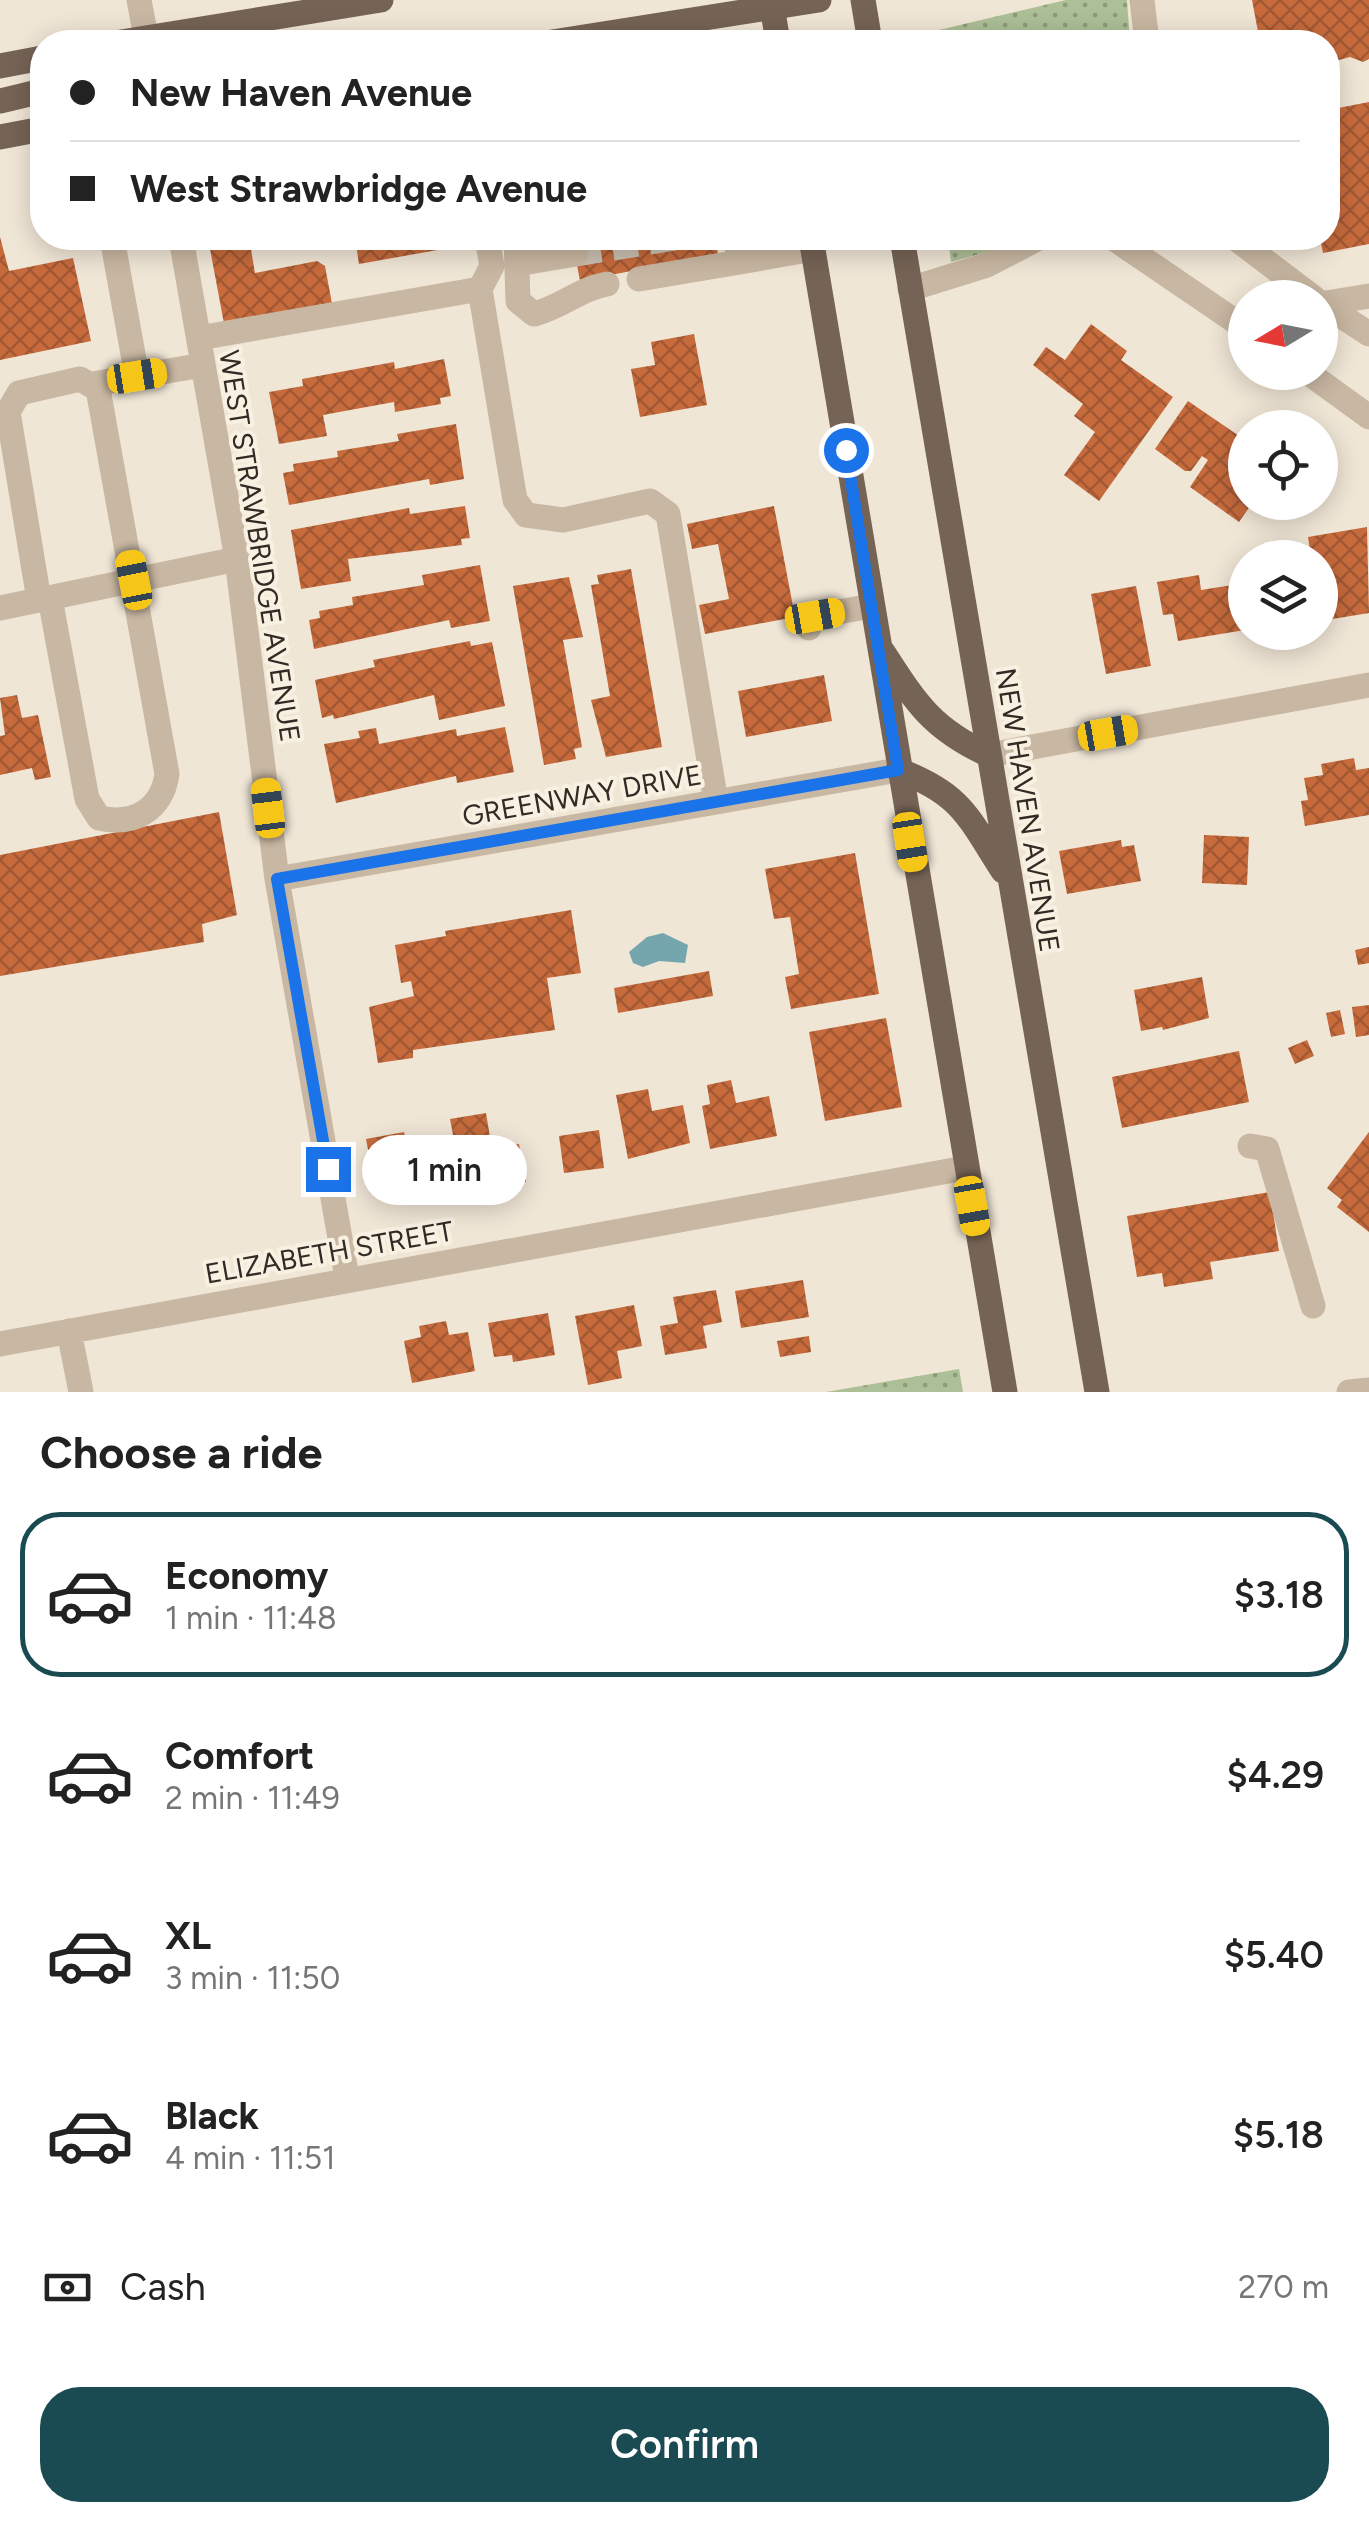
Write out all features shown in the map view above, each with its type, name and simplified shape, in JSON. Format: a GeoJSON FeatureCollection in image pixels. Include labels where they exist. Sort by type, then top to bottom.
{"type":"FeatureCollection","features":[{"type":"Feature","properties":{"kind":"main road"},"geometry":{"type":"LineString","coordinates":[[197,30],[381,0]]}},
{"type":"Feature","properties":{"kind":"main road"},"geometry":{"type":"LineString","coordinates":[[621,30],[772,4],[819,0]]}},
{"type":"Feature","properties":{"kind":"main road"},"geometry":{"type":"LineString","coordinates":[[863,0],[868,30]]}},
{"type":"Feature","properties":{"kind":"main road"},"geometry":{"type":"LineString","coordinates":[[772,4],[776,30]]}},
{"type":"Feature","properties":{"kind":"main road"},"geometry":{"type":"LineString","coordinates":[[0,66],[30,60]]}},
{"type":"Feature","properties":{"kind":"main road"},"geometry":{"type":"LineString","coordinates":[[0,100],[30,94]]}},
{"type":"Feature","properties":{"kind":"main road"},"geometry":{"type":"LineString","coordinates":[[0,138],[30,132]]}},
{"type":"Feature","properties":{"kind":"main road"},"geometry":{"type":"LineString","coordinates":[[813,250],[1005,1392]]}},
{"type":"Feature","properties":{"kind":"main road","name":"NEW HAVEN AVENUE"},"geometry":{"type":"LineString","coordinates":[[904,250],[1096,1392]]}},
{"type":"Feature","properties":{"kind":"main road"},"geometry":{"type":"LineString","coordinates":[[878,643],[921,711],[952,738],[989,754]]}},
{"type":"Feature","properties":{"kind":"main road"},"geometry":{"type":"LineString","coordinates":[[898,770],[936,784],[958,802],[1008,880]]}},
{"type":"Feature","properties":{"kind":"street"},"geometry":{"type":"LineString","coordinates":[[132,30],[139,0]]}},
{"type":"Feature","properties":{"kind":"street"},"geometry":{"type":"LineString","coordinates":[[1142,0],[1146,30]]}},
{"type":"Feature","properties":{"kind":"street"},"geometry":{"type":"LineString","coordinates":[[114,250],[137,376]]}},
{"type":"Feature","properties":{"kind":"street","name":"WEST STRAWBRIDGE AVENUE"},"geometry":{"type":"LineString","coordinates":[[183,250],[237,559],[277,879],[347,1278]]}},
{"type":"Feature","properties":{"kind":"street"},"geometry":{"type":"LineString","coordinates":[[489,250],[492,266],[480,290],[515,500],[526,515],[543,520],[622,510],[638,502],[662,506],[673,537],[716,802]]}},
{"type":"Feature","properties":{"kind":"street"},"geometry":{"type":"LineString","coordinates":[[516,250],[518,301],[534,314],[554,309],[584,288],[607,284]]}},
{"type":"Feature","properties":{"kind":"street"},"geometry":{"type":"LineString","coordinates":[[639,279],[738,250]]}},
{"type":"Feature","properties":{"kind":"street"},"geometry":{"type":"LineString","coordinates":[[910,289],[987,266],[1017,250]]}},
{"type":"Feature","properties":{"kind":"street"},"geometry":{"type":"LineString","coordinates":[[1130,250],[1228,314]]}},
{"type":"Feature","properties":{"kind":"street"},"geometry":{"type":"LineString","coordinates":[[1251,250],[1290,280]]}},
{"type":"Feature","properties":{"kind":"street"},"geometry":{"type":"LineString","coordinates":[[517,264],[576,254]]}},
{"type":"Feature","properties":{"kind":"street"},"geometry":{"type":"LineString","coordinates":[[199,338],[480,290]]}},
{"type":"Feature","properties":{"kind":"street"},"geometry":{"type":"LineString","coordinates":[[1338,300],[1369,296]]}},
{"type":"Feature","properties":{"kind":"street"},"geometry":{"type":"LineString","coordinates":[[1338,314],[1369,334]]}},
{"type":"Feature","properties":{"kind":"street"},"geometry":{"type":"LineString","coordinates":[[92,384],[204,366]]}},
{"type":"Feature","properties":{"kind":"street"},"geometry":{"type":"LineString","coordinates":[[80,379],[98,389],[134,580],[167,774],[164,795],[152,811],[114,821],[99,818],[88,798],[8,412],[19,393],[80,379]]}},
{"type":"Feature","properties":{"kind":"street"},"geometry":{"type":"LineString","coordinates":[[1332,390],[1369,417]]}},
{"type":"Feature","properties":{"kind":"street"},"geometry":{"type":"LineString","coordinates":[[0,608],[237,559]]}},
{"type":"Feature","properties":{"kind":"street"},"geometry":{"type":"LineString","coordinates":[[809,628],[815,616],[872,606]]}},
{"type":"Feature","properties":{"kind":"street"},"geometry":{"type":"LineString","coordinates":[[989,754],[1369,685]]}},
{"type":"Feature","properties":{"kind":"street","name":"GREENWAY DRIVE"},"geometry":{"type":"LineString","coordinates":[[277,879],[898,770]]}},
{"type":"Feature","properties":{"kind":"street"},"geometry":{"type":"LineString","coordinates":[[1250,1146],[1267,1149],[1313,1306]]}},
{"type":"Feature","properties":{"kind":"street","name":"ELIZABETH STREET"},"geometry":{"type":"LineString","coordinates":[[0,1344],[965,1168]]}},
{"type":"Feature","properties":{"kind":"street"},"geometry":{"type":"LineString","coordinates":[[69,1331],[80,1392]]}},
{"type":"Feature","properties":{"kind":"green space"},"geometry":{"type":"Polygon","coordinates":[[[1066,0],[1127,0],[1129,30],[939,30],[1066,0]]]}},
{"type":"Feature","properties":{"kind":"green space"},"geometry":{"type":"Polygon","coordinates":[[[950,250],[994,250],[951,262],[950,250]]]}},
{"type":"Feature","properties":{"kind":"green space"},"geometry":{"type":"Polygon","coordinates":[[[959,1369],[963,1392],[826,1392],[959,1369]]]}},
{"type":"Feature","properties":{"kind":"water"},"geometry":{"type":"Polygon","coordinates":[[[663,933],[688,945],[685,963],[659,961],[643,967],[633,963],[629,952],[647,937],[663,933]]]}},
{"type":"Feature","properties":{"kind":"building"},"geometry":{"type":"Polygon","coordinates":[[[1252,0],[1369,0],[1369,59],[1363,62],[1350,57],[1340,60],[1340,30],[1258,30],[1252,0]]]}},
{"type":"Feature","properties":{"kind":"building"},"geometry":{"type":"Polygon","coordinates":[[[1369,102],[1369,244],[1340,250],[1340,108],[1369,102]]]}},
{"type":"Feature","properties":{"kind":"building"},"geometry":{"type":"Polygon","coordinates":[[[0,237],[9,271],[73,258],[91,341],[0,360],[0,237]]]}},
{"type":"Feature","properties":{"kind":"building"},"geometry":{"type":"Polygon","coordinates":[[[210,250],[251,250],[255,273],[317,261],[325,266],[333,309],[225,329],[210,250]]]}},
{"type":"Feature","properties":{"kind":"building"},"geometry":{"type":"Polygon","coordinates":[[[357,250],[438,250],[359,264],[357,250]]]}},
{"type":"Feature","properties":{"kind":"building"},"geometry":{"type":"Polygon","coordinates":[[[574,250],[717,250],[718,254],[580,281],[574,250]]]}},
{"type":"Feature","properties":{"kind":"building"},"geometry":{"type":"Polygon","coordinates":[[[1091,324],[1127,351],[1121,360],[1173,397],[1099,501],[1064,475],[1095,432],[1074,416],[1083,404],[1033,365],[1046,347],[1065,360],[1091,324]]]}},
{"type":"Feature","properties":{"kind":"building"},"geometry":{"type":"Polygon","coordinates":[[[694,334],[707,405],[640,417],[631,369],[655,365],[651,342],[694,334]]]}},
{"type":"Feature","properties":{"kind":"building"},"geometry":{"type":"Polygon","coordinates":[[[444,359],[451,396],[440,398],[441,404],[395,412],[394,402],[323,415],[327,436],[279,444],[269,392],[303,386],[302,379],[394,362],[395,369],[444,359]]]}},
{"type":"Feature","properties":{"kind":"building"},"geometry":{"type":"Polygon","coordinates":[[[1188,401],[1228,428],[1228,514],[1190,487],[1208,460],[1202,456],[1191,471],[1185,471],[1155,449],[1188,401]]]}},
{"type":"Feature","properties":{"kind":"building"},"geometry":{"type":"Polygon","coordinates":[[[456,424],[464,479],[430,485],[429,479],[289,505],[283,473],[294,471],[293,464],[338,457],[337,451],[399,441],[397,434],[456,424]]]}},
{"type":"Feature","properties":{"kind":"building"},"geometry":{"type":"Polygon","coordinates":[[[465,506],[470,538],[461,539],[462,545],[348,559],[351,581],[301,589],[291,530],[409,508],[410,514],[465,506]]]}},
{"type":"Feature","properties":{"kind":"building"},"geometry":{"type":"Polygon","coordinates":[[[774,506],[795,617],[705,634],[699,605],[729,599],[718,544],[692,549],[687,524],[774,506]]]}},
{"type":"Feature","properties":{"kind":"building"},"geometry":{"type":"Polygon","coordinates":[[[1367,527],[1369,613],[1338,618],[1338,540],[1308,537],[1367,527]]]}},
{"type":"Feature","properties":{"kind":"building"},"geometry":{"type":"Polygon","coordinates":[[[480,565],[490,621],[451,628],[449,620],[314,649],[309,620],[320,618],[319,611],[353,605],[352,597],[424,585],[422,575],[480,565]]]}},
{"type":"Feature","properties":{"kind":"building"},"geometry":{"type":"Polygon","coordinates":[[[631,569],[662,747],[606,757],[591,700],[610,696],[591,585],[599,584],[597,575],[631,569]]]}},
{"type":"Feature","properties":{"kind":"building"},"geometry":{"type":"Polygon","coordinates":[[[1199,575],[1201,590],[1228,586],[1228,633],[1178,641],[1173,614],[1163,615],[1157,582],[1199,575]]]}},
{"type":"Feature","properties":{"kind":"building"},"geometry":{"type":"Polygon","coordinates":[[[569,577],[583,637],[563,640],[582,747],[574,749],[576,759],[544,765],[513,586],[569,577]]]}},
{"type":"Feature","properties":{"kind":"building"},"geometry":{"type":"Polygon","coordinates":[[[1136,586],[1151,666],[1106,674],[1091,594],[1136,586]]]}},
{"type":"Feature","properties":{"kind":"building"},"geometry":{"type":"Polygon","coordinates":[[[470,641],[471,646],[492,642],[505,706],[439,720],[434,695],[334,719],[333,715],[322,718],[315,680],[375,667],[373,660],[470,641]]]}},
{"type":"Feature","properties":{"kind":"building"},"geometry":{"type":"Polygon","coordinates":[[[824,675],[832,721],[746,737],[738,691],[824,675]]]}},
{"type":"Feature","properties":{"kind":"building"},"geometry":{"type":"Polygon","coordinates":[[[17,695],[22,718],[38,715],[51,777],[35,780],[32,768],[0,775],[0,736],[5,735],[0,698],[17,695]]]}},
{"type":"Feature","properties":{"kind":"building"},"geometry":{"type":"Polygon","coordinates":[[[505,727],[514,772],[457,783],[456,776],[336,803],[324,744],[360,738],[358,731],[376,728],[379,744],[456,729],[457,736],[505,727]]]}},
{"type":"Feature","properties":{"kind":"building"},"geometry":{"type":"Polygon","coordinates":[[[1354,758],[1356,770],[1369,768],[1369,815],[1305,826],[1301,801],[1308,800],[1304,778],[1323,775],[1321,764],[1354,758]]]}},
{"type":"Feature","properties":{"kind":"building"},"geometry":{"type":"Polygon","coordinates":[[[219,812],[237,915],[202,924],[204,942],[0,976],[0,855],[219,812]]]}},
{"type":"Feature","properties":{"kind":"building"},"geometry":{"type":"Polygon","coordinates":[[[1204,835],[1249,837],[1247,885],[1202,883],[1204,835]]]}},
{"type":"Feature","properties":{"kind":"building"},"geometry":{"type":"Polygon","coordinates":[[[1121,840],[1122,847],[1134,845],[1141,881],[1067,894],[1059,851],[1121,840]]]}},
{"type":"Feature","properties":{"kind":"building"},"geometry":{"type":"Polygon","coordinates":[[[855,853],[879,994],[791,1009],[785,977],[799,974],[790,917],[774,919],[765,869],[855,853]]]}},
{"type":"Feature","properties":{"kind":"building"},"geometry":{"type":"Polygon","coordinates":[[[571,910],[581,973],[547,978],[555,1030],[413,1050],[413,1058],[378,1063],[369,1007],[414,996],[411,981],[401,983],[395,945],[446,936],[445,931],[571,910]]]}},
{"type":"Feature","properties":{"kind":"building"},"geometry":{"type":"Polygon","coordinates":[[[1369,947],[1369,963],[1358,965],[1355,950],[1369,947]]]}},
{"type":"Feature","properties":{"kind":"building"},"geometry":{"type":"Polygon","coordinates":[[[709,971],[713,996],[618,1013],[614,988],[709,971]]]}},
{"type":"Feature","properties":{"kind":"building"},"geometry":{"type":"Polygon","coordinates":[[[1202,977],[1209,1018],[1163,1030],[1162,1027],[1141,1031],[1134,990],[1202,977]]]}},
{"type":"Feature","properties":{"kind":"building"},"geometry":{"type":"Polygon","coordinates":[[[1369,1005],[1369,1035],[1356,1037],[1352,1007],[1369,1005]]]}},
{"type":"Feature","properties":{"kind":"building"},"geometry":{"type":"Polygon","coordinates":[[[1340,1010],[1345,1034],[1331,1037],[1326,1013],[1340,1010]]]}},
{"type":"Feature","properties":{"kind":"building"},"geometry":{"type":"Polygon","coordinates":[[[886,1018],[902,1107],[825,1121],[809,1032],[886,1018]]]}},
{"type":"Feature","properties":{"kind":"building"},"geometry":{"type":"Polygon","coordinates":[[[1307,1040],[1314,1056],[1295,1064],[1288,1048],[1307,1040]]]}},
{"type":"Feature","properties":{"kind":"building"},"geometry":{"type":"Polygon","coordinates":[[[1239,1051],[1249,1102],[1122,1128],[1112,1077],[1239,1051]]]}},
{"type":"Feature","properties":{"kind":"building"},"geometry":{"type":"Polygon","coordinates":[[[731,1080],[736,1103],[769,1096],[777,1136],[710,1149],[702,1106],[710,1104],[707,1085],[731,1080]]]}},
{"type":"Feature","properties":{"kind":"building"},"geometry":{"type":"Polygon","coordinates":[[[648,1089],[652,1111],[683,1105],[690,1143],[628,1159],[616,1095],[648,1089]]]}},
{"type":"Feature","properties":{"kind":"building"},"geometry":{"type":"Polygon","coordinates":[[[486,1113],[492,1149],[519,1144],[526,1182],[464,1193],[450,1119],[486,1113]]]}},
{"type":"Feature","properties":{"kind":"building"},"geometry":{"type":"Polygon","coordinates":[[[599,1130],[604,1168],[564,1173],[559,1136],[599,1130]]]}},
{"type":"Feature","properties":{"kind":"building"},"geometry":{"type":"Polygon","coordinates":[[[404,1132],[409,1154],[434,1149],[442,1192],[397,1201],[395,1191],[377,1195],[366,1139],[404,1132]]]}},
{"type":"Feature","properties":{"kind":"building"},"geometry":{"type":"Polygon","coordinates":[[[1369,1132],[1369,1232],[1337,1207],[1342,1200],[1327,1188],[1369,1132]]]}},
{"type":"Feature","properties":{"kind":"building"},"geometry":{"type":"Polygon","coordinates":[[[1270,1192],[1279,1251],[1210,1262],[1213,1279],[1164,1287],[1162,1273],[1137,1277],[1127,1216],[1270,1192]]]}},
{"type":"Feature","properties":{"kind":"building"},"geometry":{"type":"Polygon","coordinates":[[[803,1280],[809,1317],[741,1328],[735,1291],[803,1280]]]}},
{"type":"Feature","properties":{"kind":"building"},"geometry":{"type":"Polygon","coordinates":[[[716,1290],[722,1322],[703,1326],[707,1348],[665,1355],[660,1326],[678,1323],[673,1297],[716,1290]]]}},
{"type":"Feature","properties":{"kind":"building"},"geometry":{"type":"Polygon","coordinates":[[[634,1305],[642,1346],[617,1351],[622,1378],[588,1385],[575,1316],[634,1305]]]}},
{"type":"Feature","properties":{"kind":"building"},"geometry":{"type":"Polygon","coordinates":[[[548,1313],[555,1355],[513,1362],[512,1355],[494,1357],[488,1323],[548,1313]]]}},
{"type":"Feature","properties":{"kind":"building"},"geometry":{"type":"Polygon","coordinates":[[[446,1321],[449,1335],[468,1332],[475,1371],[412,1383],[404,1341],[421,1337],[419,1326],[446,1321]]]}},
{"type":"Feature","properties":{"kind":"building"},"geometry":{"type":"Polygon","coordinates":[[[809,1336],[811,1352],[780,1357],[777,1341],[809,1336]]]}},
{"type":"Feature","properties":{"kind":"tunnel"},"geometry":{"type":"LineString","coordinates":[[576,254],[601,250]]}},
{"type":"Feature","properties":{"kind":"route"},"geometry":{"type":"LineString","coordinates":[[328,1169],[277,879],[898,770],[846,450]]}}]}
